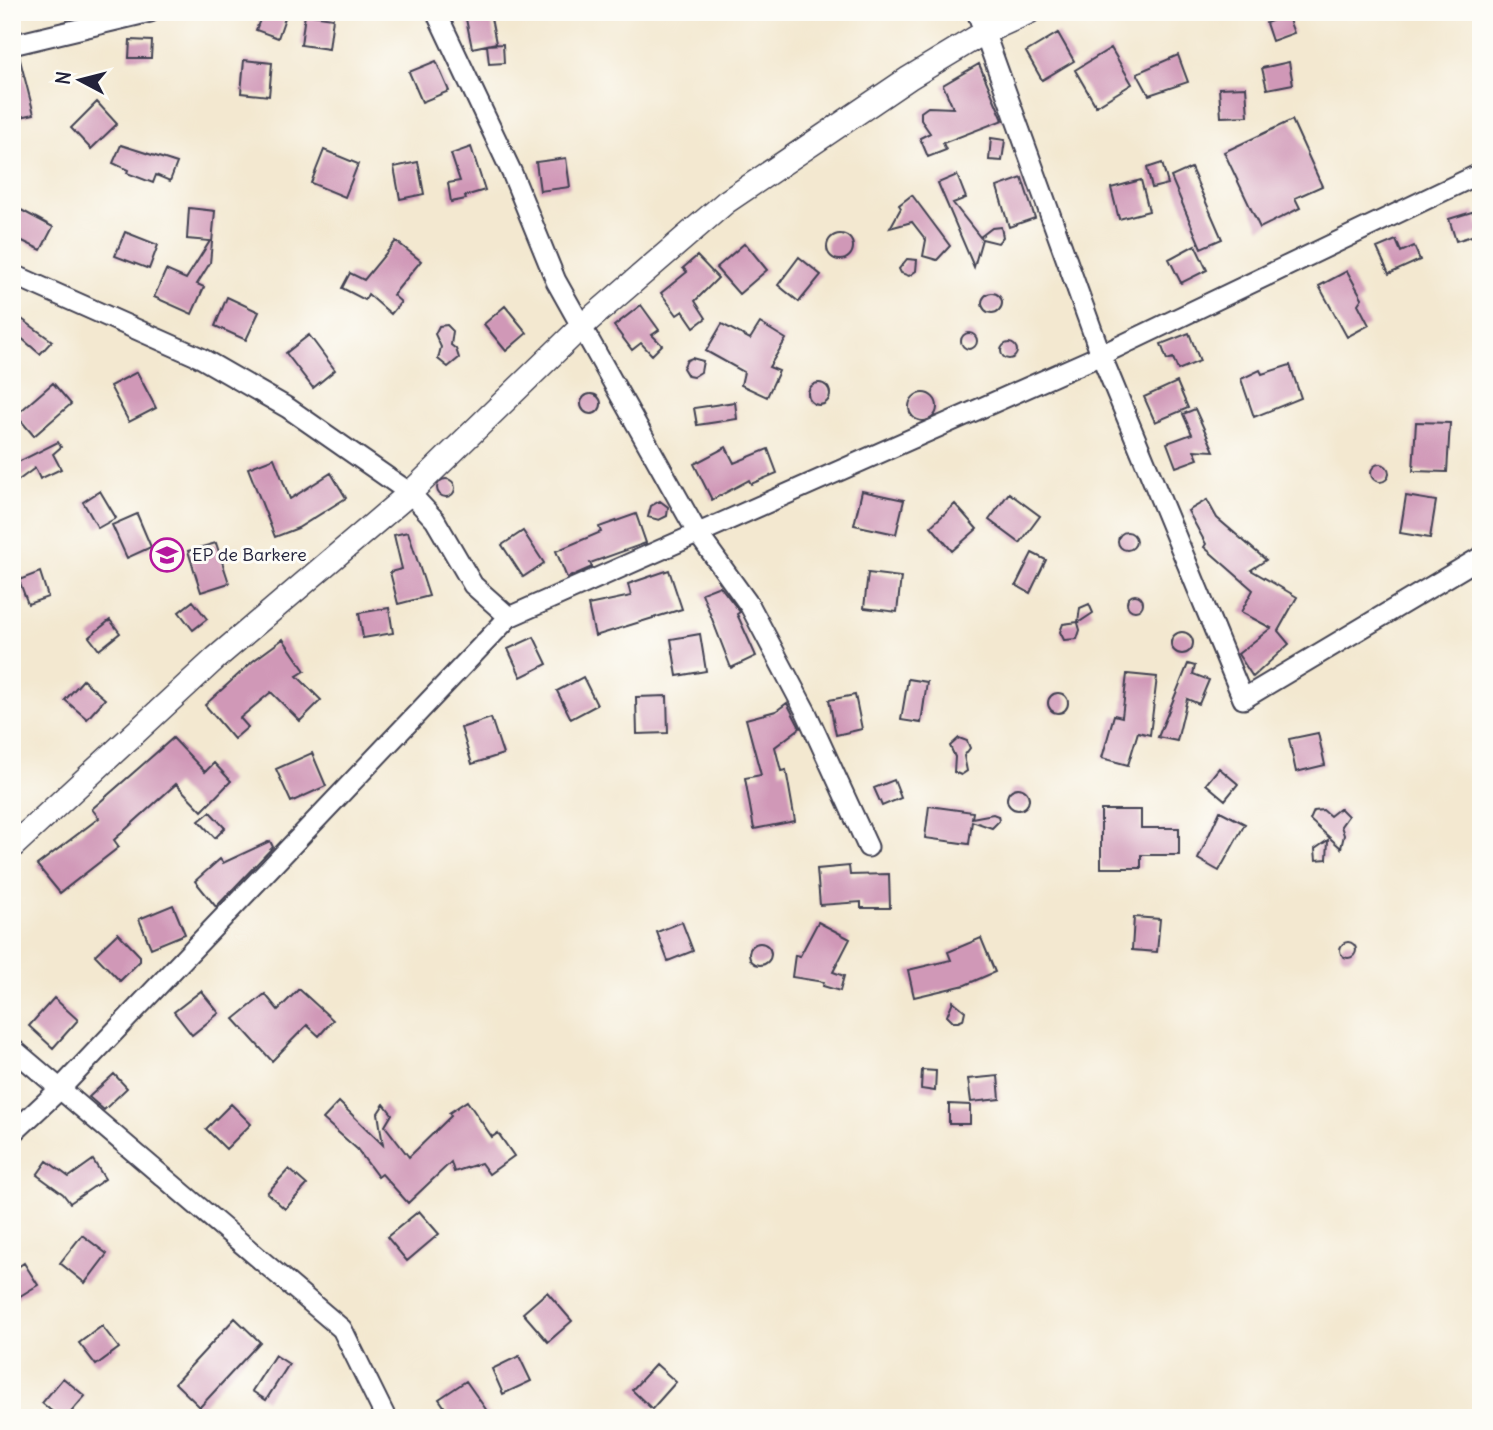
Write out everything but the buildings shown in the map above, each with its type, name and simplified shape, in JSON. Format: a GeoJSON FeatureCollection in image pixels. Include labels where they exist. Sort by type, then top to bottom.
{"type":"FeatureCollection","features":[{"type":"Feature","properties":{"kind":"main road"},"geometry":{"type":"LineString","coordinates":[[12,847],[216,658],[410,493],[582,326],[726,202],[909,78],[981,22],[1029,12]]}},
{"type":"Feature","properties":{"kind":"street"},"geometry":{"type":"LineString","coordinates":[[12,45],[150,12]]}},
{"type":"Feature","properties":{"kind":"street"},"geometry":{"type":"LineString","coordinates":[[436,12],[512,173],[556,281],[698,534],[750,606],[806,712],[868,847]]}},
{"type":"Feature","properties":{"kind":"street"},"geometry":{"type":"LineString","coordinates":[[981,22],[1101,355],[1242,699],[1481,557]]}},
{"type":"Feature","properties":{"kind":"street"},"geometry":{"type":"LineString","coordinates":[[12,1134],[60,1089],[509,617],[1101,355],[1481,173]]}},
{"type":"Feature","properties":{"kind":"street"},"geometry":{"type":"LineString","coordinates":[[12,274],[201,358],[288,408],[410,493],[435,520],[473,585],[509,617]]}},
{"type":"Feature","properties":{"kind":"street"},"geometry":{"type":"LineString","coordinates":[[12,1048],[342,1329],[386,1418]]}},
{"type":"Feature","properties":{"kind":"place","name":"EP de Barkere"},"geometry":{"type":"Point","coordinates":[167,555]}}]}
